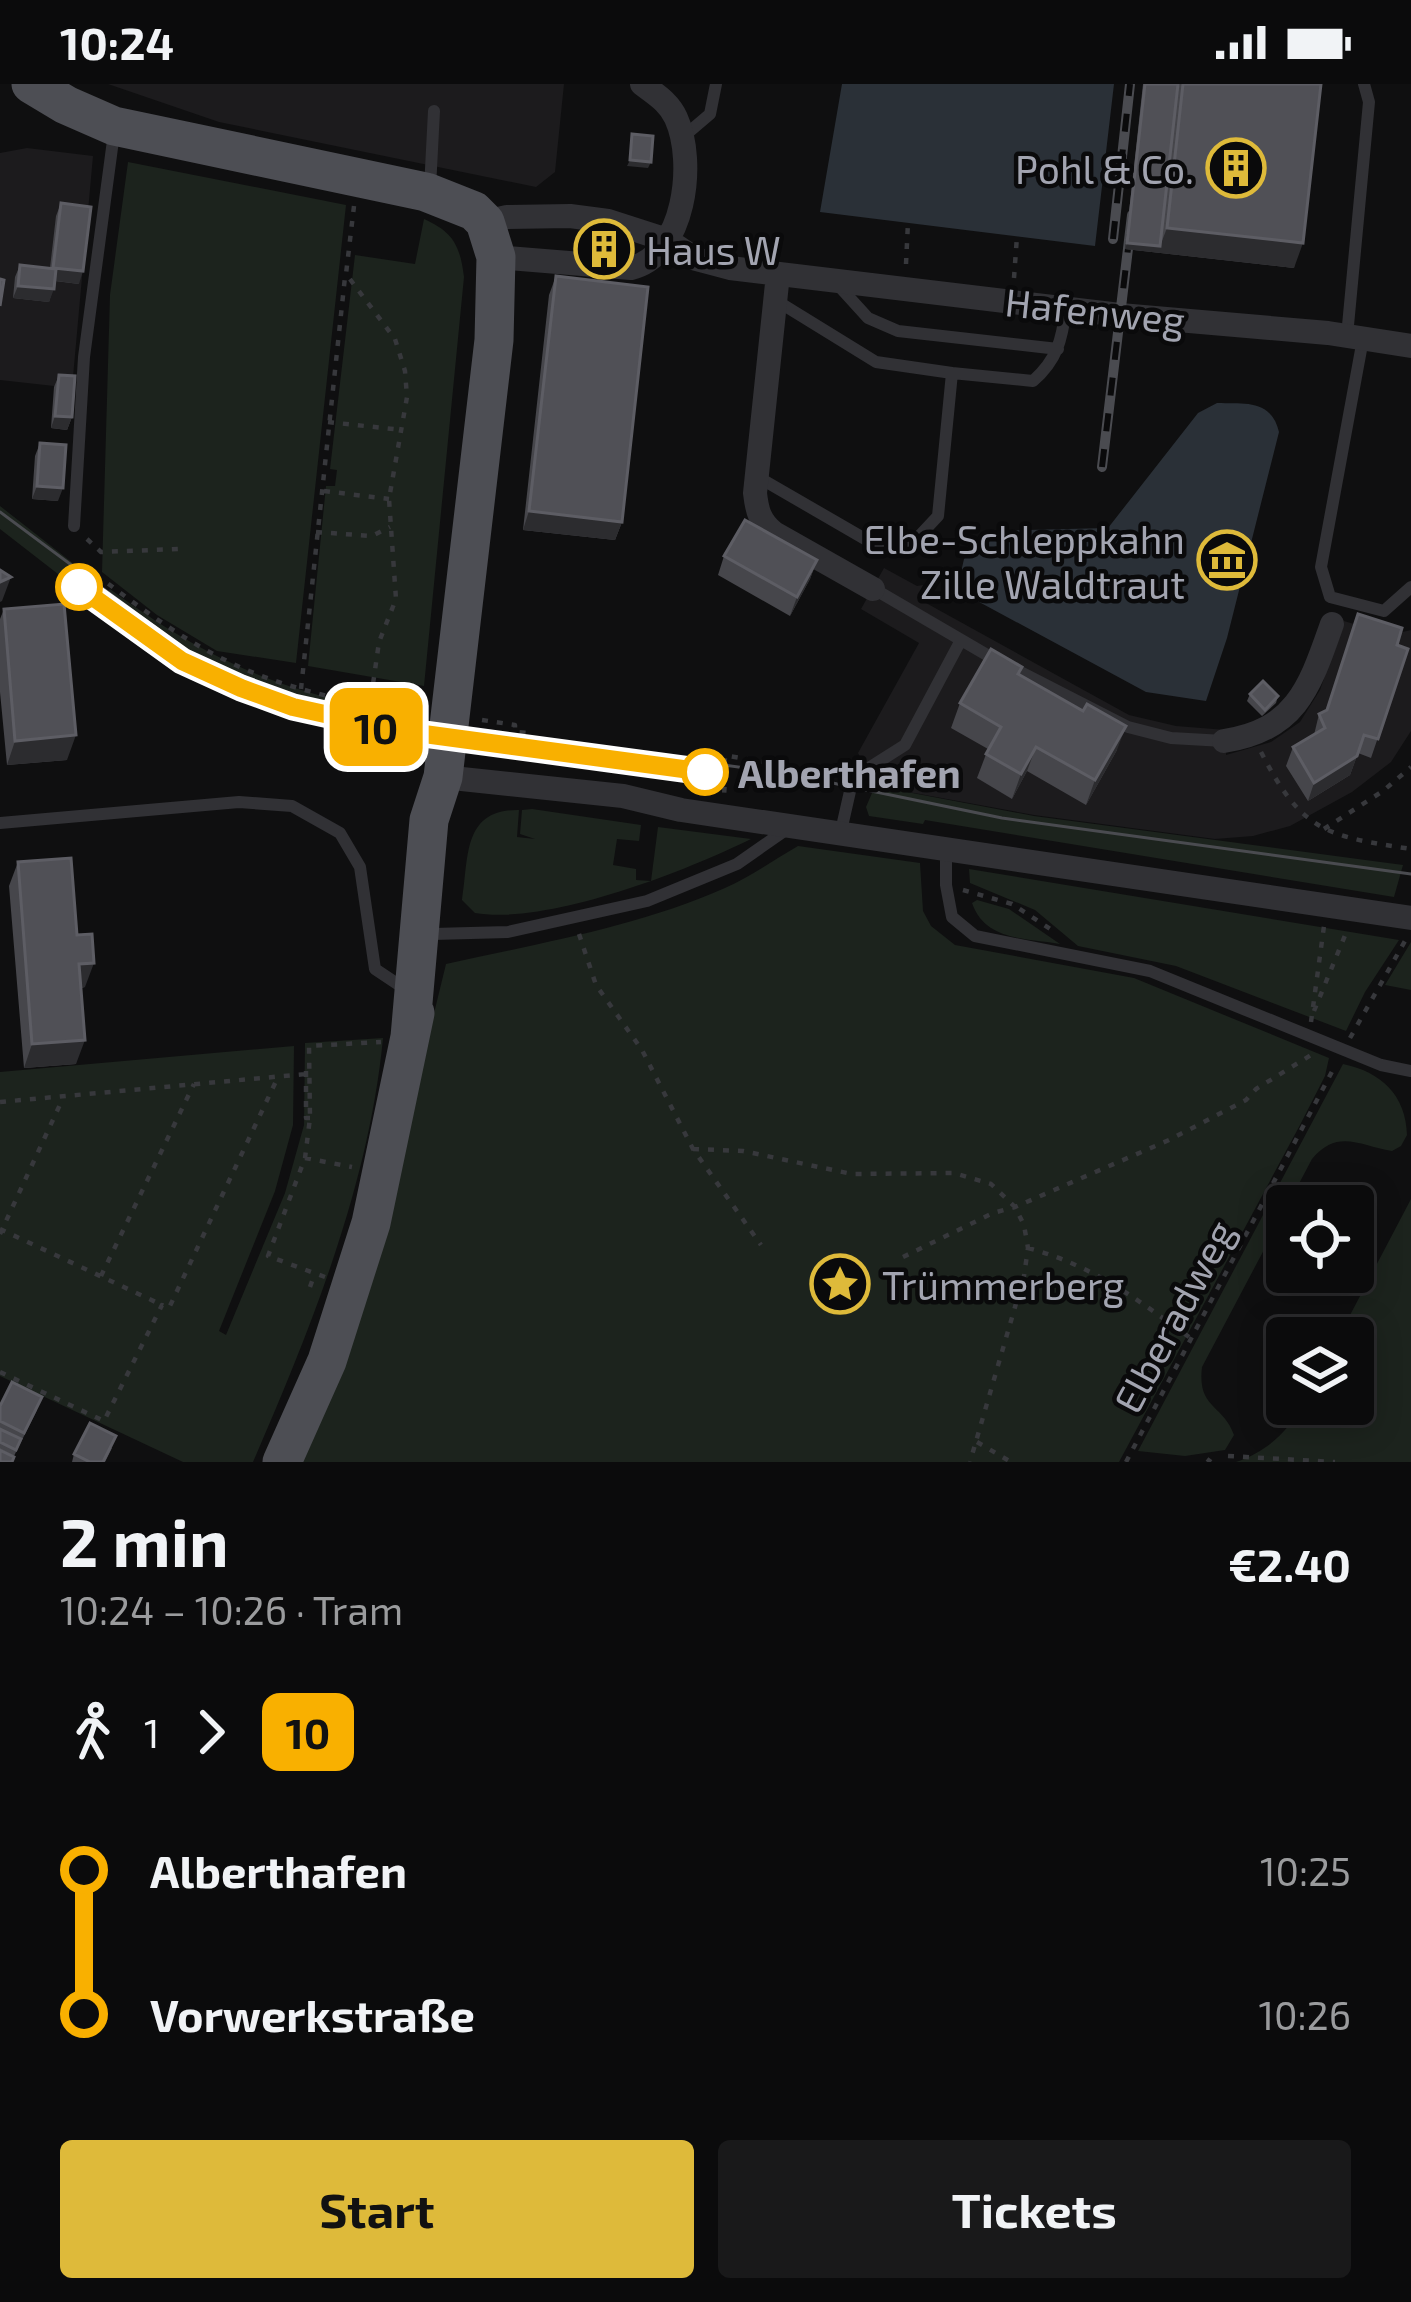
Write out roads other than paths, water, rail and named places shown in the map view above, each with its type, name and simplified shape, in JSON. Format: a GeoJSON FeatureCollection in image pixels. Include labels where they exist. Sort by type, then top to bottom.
{"type":"FeatureCollection","features":[{"type":"Feature","properties":{"kind":"main road"},"geometry":{"type":"LineString","coordinates":[[36,87],[114,126],[429,193],[474,211],[490,240],[494,340],[428,820],[410,1037]]}},
{"type":"Feature","properties":{"kind":"main road"},"geometry":{"type":"LineString","coordinates":[[282,1462],[327,1360],[333,1280],[410,1037],[433,934],[449,823],[442,732]]}},
{"type":"Feature","properties":{"kind":"street"},"geometry":{"type":"LineString","coordinates":[[490,240],[631,268],[648,264],[668,240],[683,182],[682,138],[670,95],[642,84]]}},
{"type":"Feature","properties":{"kind":"street","name":"Hafenweg"},"geometry":{"type":"LineString","coordinates":[[490,240],[507,218],[570,216],[608,221],[668,240],[696,259],[730,268],[1411,346]]}},
{"type":"Feature","properties":{"kind":"street"},"geometry":{"type":"LineString","coordinates":[[778,274],[757,509],[763,524],[873,589]]}},
{"type":"Feature","properties":{"kind":"street"},"geometry":{"type":"LineString","coordinates":[[1225,741],[1253,737],[1283,720],[1310,686],[1332,623]]}},
{"type":"Feature","properties":{"kind":"street"},"geometry":{"type":"LineString","coordinates":[[442,732],[526,784],[1354,910],[1402,925]]}},
{"type":"Feature","properties":{"kind":"lane"},"geometry":{"type":"LineString","coordinates":[[682,138],[710,114],[716,84]]}},
{"type":"Feature","properties":{"kind":"lane"},"geometry":{"type":"LineString","coordinates":[[1364,84],[1369,102],[1355,337],[1321,567],[1330,597],[1384,611],[1411,587]]}},
{"type":"Feature","properties":{"kind":"lane"},"geometry":{"type":"LineString","coordinates":[[429,193],[434,111]]}},
{"type":"Feature","properties":{"kind":"lane"},"geometry":{"type":"LineString","coordinates":[[74,526],[84,357],[114,126]]}},
{"type":"Feature","properties":{"kind":"lane"},"geometry":{"type":"LineString","coordinates":[[834,281],[868,319],[898,332],[1058,349]]}},
{"type":"Feature","properties":{"kind":"lane"},"geometry":{"type":"LineString","coordinates":[[775,300],[876,362],[1033,381],[1051,365],[1066,308]]}},
{"type":"Feature","properties":{"kind":"lane"},"geometry":{"type":"LineString","coordinates":[[758,477],[884,550],[909,547],[938,516],[952,373]]}},
{"type":"Feature","properties":{"kind":"lane"},"geometry":{"type":"LineString","coordinates":[[873,589],[1128,728],[1171,738],[1225,741]]}},
{"type":"Feature","properties":{"kind":"lane"},"geometry":{"type":"LineString","coordinates":[[841,831],[853,778],[905,745],[961,640]]}},
{"type":"Feature","properties":{"kind":"lane"},"geometry":{"type":"LineString","coordinates":[[0,823],[238,802],[292,806],[340,833],[360,867],[375,969],[413,995]]}},
{"type":"Feature","properties":{"kind":"lane"},"geometry":{"type":"LineString","coordinates":[[433,934],[508,932],[647,901],[737,864],[793,825]]}},
{"type":"Feature","properties":{"kind":"lane"},"geometry":{"type":"LineString","coordinates":[[946,847],[952,917],[975,936],[1150,971],[1381,1065],[1411,1070]]}},
{"type":"Feature","properties":{"kind":"tram line"},"geometry":{"type":"LineString","coordinates":[[0,512],[187,651],[237,677],[294,697],[403,721],[789,774],[1002,818],[1411,874]]}},
{"type":"Feature","properties":{"kind":"tram line","name":"10"},"geometry":{"type":"LineString","coordinates":[[79,587],[182,661],[293,707],[402,731],[705,772]]}},
{"type":"Feature","properties":{"kind":"railway"},"geometry":{"type":"LineString","coordinates":[[1113,239],[1130,84]]}},
{"type":"Feature","properties":{"kind":"railway"},"geometry":{"type":"LineString","coordinates":[[1102,467],[1132,215]]}},
{"type":"Feature","properties":{"kind":"place","name":"Pohl & Co."},"geometry":{"type":"Point","coordinates":[1236,168]}},
{"type":"Feature","properties":{"kind":"place","name":"Haus W"},"geometry":{"type":"Point","coordinates":[604,249]}},
{"type":"Feature","properties":{"kind":"place","name":"Elbe-Schleppkahn Zille Waldtraut"},"geometry":{"type":"Point","coordinates":[1227,560]}},
{"type":"Feature","properties":{"kind":"place","name":"Alberthafen"},"geometry":{"type":"Point","coordinates":[705,772]}},
{"type":"Feature","properties":{"kind":"place","name":"Trümmerberg"},"geometry":{"type":"Point","coordinates":[840,1284]}}]}
